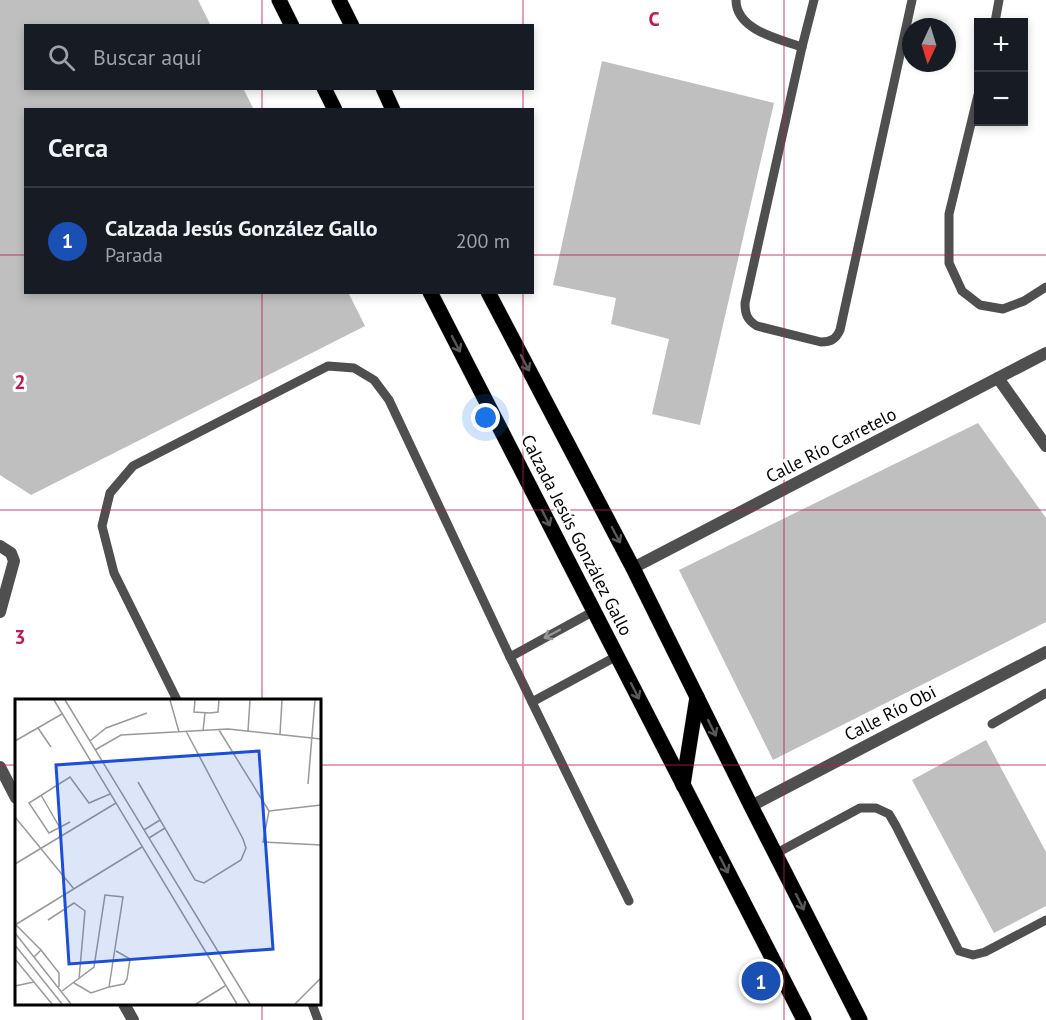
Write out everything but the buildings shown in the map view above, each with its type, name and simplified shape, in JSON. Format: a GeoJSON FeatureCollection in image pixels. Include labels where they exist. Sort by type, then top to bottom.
{"type":"FeatureCollection","features":[{"type":"Feature","properties":{"kind":"main road"},"geometry":{"type":"LineString","coordinates":[[279,0],[291,24]]}},
{"type":"Feature","properties":{"kind":"main road"},"geometry":{"type":"LineString","coordinates":[[339,0],[351,24]]}},
{"type":"Feature","properties":{"kind":"main road"},"geometry":{"type":"LineString","coordinates":[[325,90],[334,108]]}},
{"type":"Feature","properties":{"kind":"main road"},"geometry":{"type":"LineString","coordinates":[[384,90],[392,108]]}},
{"type":"Feature","properties":{"kind":"main road","name":"Calzada Jesús González Gallo"},"geometry":{"type":"LineString","coordinates":[[431,294],[804,1020]]}},
{"type":"Feature","properties":{"kind":"main road","name":"Calzada Jesús González Gallo"},"geometry":{"type":"LineString","coordinates":[[489,294],[633,568],[750,806],[860,1020]]}},
{"type":"Feature","properties":{"kind":"main road"},"geometry":{"type":"LineString","coordinates":[[683,785],[697,697]]}},
{"type":"Feature","properties":{"kind":"street","name":"Calle Río Carretelo"},"geometry":{"type":"LineString","coordinates":[[633,568],[1046,353]]}},
{"type":"Feature","properties":{"kind":"street"},"geometry":{"type":"LineString","coordinates":[[998,378],[1046,446]]}},
{"type":"Feature","properties":{"kind":"street"},"geometry":{"type":"LineString","coordinates":[[0,546],[11,553],[14,561],[0,612]]}},
{"type":"Feature","properties":{"kind":"street","name":"Calle Río Obi"},"geometry":{"type":"LineString","coordinates":[[750,806],[1046,652]]}},
{"type":"Feature","properties":{"kind":"street"},"geometry":{"type":"LineString","coordinates":[[0,767],[15,796]]}},
{"type":"Feature","properties":{"kind":"street"},"geometry":{"type":"LineString","coordinates":[[125,1005],[133,1020]]}},
{"type":"Feature","properties":{"kind":"lane"},"geometry":{"type":"LineString","coordinates":[[736,0],[735,3],[744,21],[759,32],[802,47]]}},
{"type":"Feature","properties":{"kind":"lane"},"geometry":{"type":"LineString","coordinates":[[814,0],[745,311],[746,317],[756,326],[821,342],[834,340],[840,330],[912,0]]}},
{"type":"Feature","properties":{"kind":"lane"},"geometry":{"type":"LineString","coordinates":[[996,18],[999,0]]}},
{"type":"Feature","properties":{"kind":"lane"},"geometry":{"type":"LineString","coordinates":[[974,112],[949,214],[949,263],[962,291],[980,305],[1003,309],[1024,301],[1046,287]]}},
{"type":"Feature","properties":{"kind":"lane"},"geometry":{"type":"LineString","coordinates":[[177,699],[114,573],[102,526],[110,493],[133,466],[328,366],[354,368],[374,380],[389,400],[629,902]]}},
{"type":"Feature","properties":{"kind":"lane"},"geometry":{"type":"LineString","coordinates":[[510,657],[594,611]]}},
{"type":"Feature","properties":{"kind":"lane"},"geometry":{"type":"LineString","coordinates":[[532,702],[617,656]]}},
{"type":"Feature","properties":{"kind":"lane"},"geometry":{"type":"LineString","coordinates":[[992,724],[1045,696]]}},
{"type":"Feature","properties":{"kind":"lane"},"geometry":{"type":"LineString","coordinates":[[775,854],[860,808],[876,808],[889,814],[896,826],[959,951],[974,955],[984,952],[1046,920]]}},
{"type":"Feature","properties":{"kind":"lane"},"geometry":{"type":"LineString","coordinates":[[312,1005],[318,1020]]}},
{"type":"Feature","properties":{"kind":"place","name":"Calzada Jesús González Gallo"},"geometry":{"type":"Point","coordinates":[761,981]}}]}
